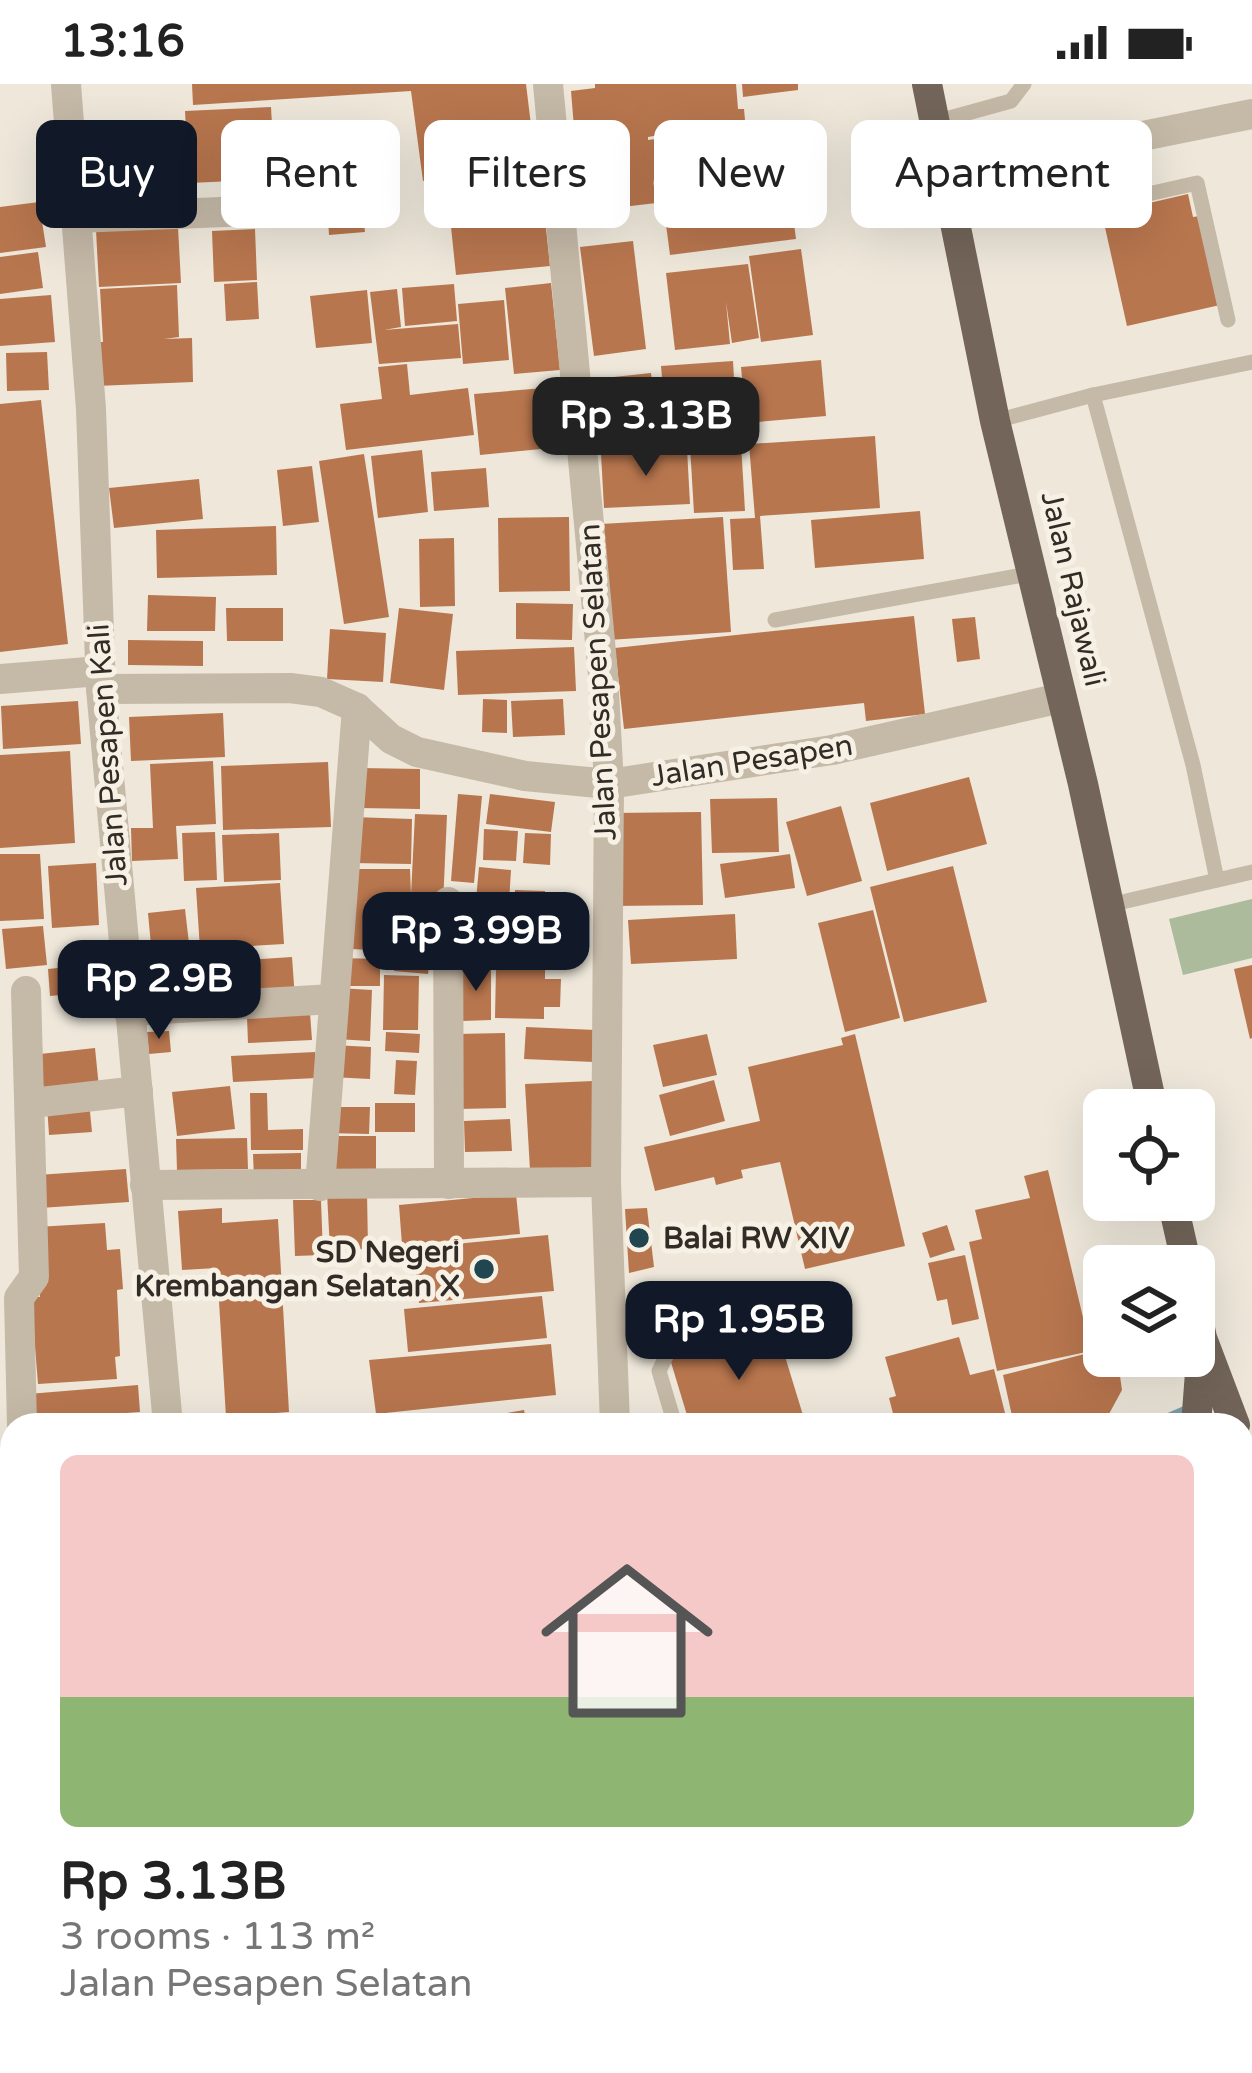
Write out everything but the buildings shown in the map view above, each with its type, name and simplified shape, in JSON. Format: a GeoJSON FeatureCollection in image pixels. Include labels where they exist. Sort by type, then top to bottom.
{"type":"FeatureCollection","features":[{"type":"Feature","properties":{"kind":"main road","name":"Jalan Rajawali"},"geometry":{"type":"LineString","coordinates":[[927,84],[935,120]]}},
{"type":"Feature","properties":{"kind":"main road","name":"Jalan Rajawali"},"geometry":{"type":"LineString","coordinates":[[955,228],[1148,1089]]}},
{"type":"Feature","properties":{"kind":"main road"},"geometry":{"type":"LineString","coordinates":[[1215,1372],[1230,1413]]}},
{"type":"Feature","properties":{"kind":"main road"},"geometry":{"type":"LineString","coordinates":[[1197,1413],[1199,1377]]}},
{"type":"Feature","properties":{"kind":"street","name":"Jalan Pesapen Kali"},"geometry":{"type":"LineString","coordinates":[[66,84],[69,120]]}},
{"type":"Feature","properties":{"kind":"street","name":"Jalan Pesapen Selatan"},"geometry":{"type":"LineString","coordinates":[[548,84],[603,674],[608,784],[606,1182],[615,1413]]}},
{"type":"Feature","properties":{"kind":"street"},"geometry":{"type":"LineString","coordinates":[[1152,134],[1252,114]]}},
{"type":"Feature","properties":{"kind":"street","name":"Jalan Pesapen Kali"},"geometry":{"type":"LineString","coordinates":[[77,228],[91,410],[101,680],[167,1413]]}},
{"type":"Feature","properties":{"kind":"street","name":"Jalan Pesapen"},"geometry":{"type":"LineString","coordinates":[[0,679],[320,692],[357,708],[391,739],[417,752],[524,776],[608,784],[832,750],[1061,698]]}},
{"type":"Feature","properties":{"kind":"street"},"geometry":{"type":"LineString","coordinates":[[320,1186],[357,708]]}},
{"type":"Feature","properties":{"kind":"street"},"geometry":{"type":"LineString","coordinates":[[448,902],[449,1184]]}},
{"type":"Feature","properties":{"kind":"street"},"geometry":{"type":"LineString","coordinates":[[21,1413],[10,1299],[34,1276],[26,991]]}},
{"type":"Feature","properties":{"kind":"street"},"geometry":{"type":"LineString","coordinates":[[128,1012],[333,999]]}},
{"type":"Feature","properties":{"kind":"street"},"geometry":{"type":"LineString","coordinates":[[32,1103],[138,1090]]}},
{"type":"Feature","properties":{"kind":"street"},"geometry":{"type":"LineString","coordinates":[[146,1185],[606,1182]]}},
{"type":"Feature","properties":{"kind":"lane"},"geometry":{"type":"LineString","coordinates":[[942,120],[1011,101],[1024,84]]}},
{"type":"Feature","properties":{"kind":"lane"},"geometry":{"type":"LineString","coordinates":[[1152,193],[1197,183],[1228,320]]}},
{"type":"Feature","properties":{"kind":"lane"},"geometry":{"type":"LineString","coordinates":[[995,421],[1252,362]]}},
{"type":"Feature","properties":{"kind":"lane"},"geometry":{"type":"LineString","coordinates":[[1093,395],[1192,765],[1216,880]]}},
{"type":"Feature","properties":{"kind":"lane"},"geometry":{"type":"LineString","coordinates":[[775,620],[1034,573]]}},
{"type":"Feature","properties":{"kind":"lane"},"geometry":{"type":"LineString","coordinates":[[1108,905],[1252,872]]}},
{"type":"Feature","properties":{"kind":"lane"},"geometry":{"type":"LineString","coordinates":[[671,1413],[658,1371],[670,1348],[770,1313]]}},
{"type":"Feature","properties":{"kind":"green space"},"geometry":{"type":"Polygon","coordinates":[[[1252,899],[1252,958],[1183,975],[1169,919],[1252,899]]]}},
{"type":"Feature","properties":{"kind":"waterway"},"geometry":{"type":"LineString","coordinates":[[1180,1413],[1187,1410]]}},
{"type":"Feature","properties":{"kind":"place","name":"Balai RW XIV"},"geometry":{"type":"Point","coordinates":[639,1238]}},
{"type":"Feature","properties":{"kind":"place","name":"SD Negeri Krembangan Selatan X"},"geometry":{"type":"Point","coordinates":[484,1269]}}]}
